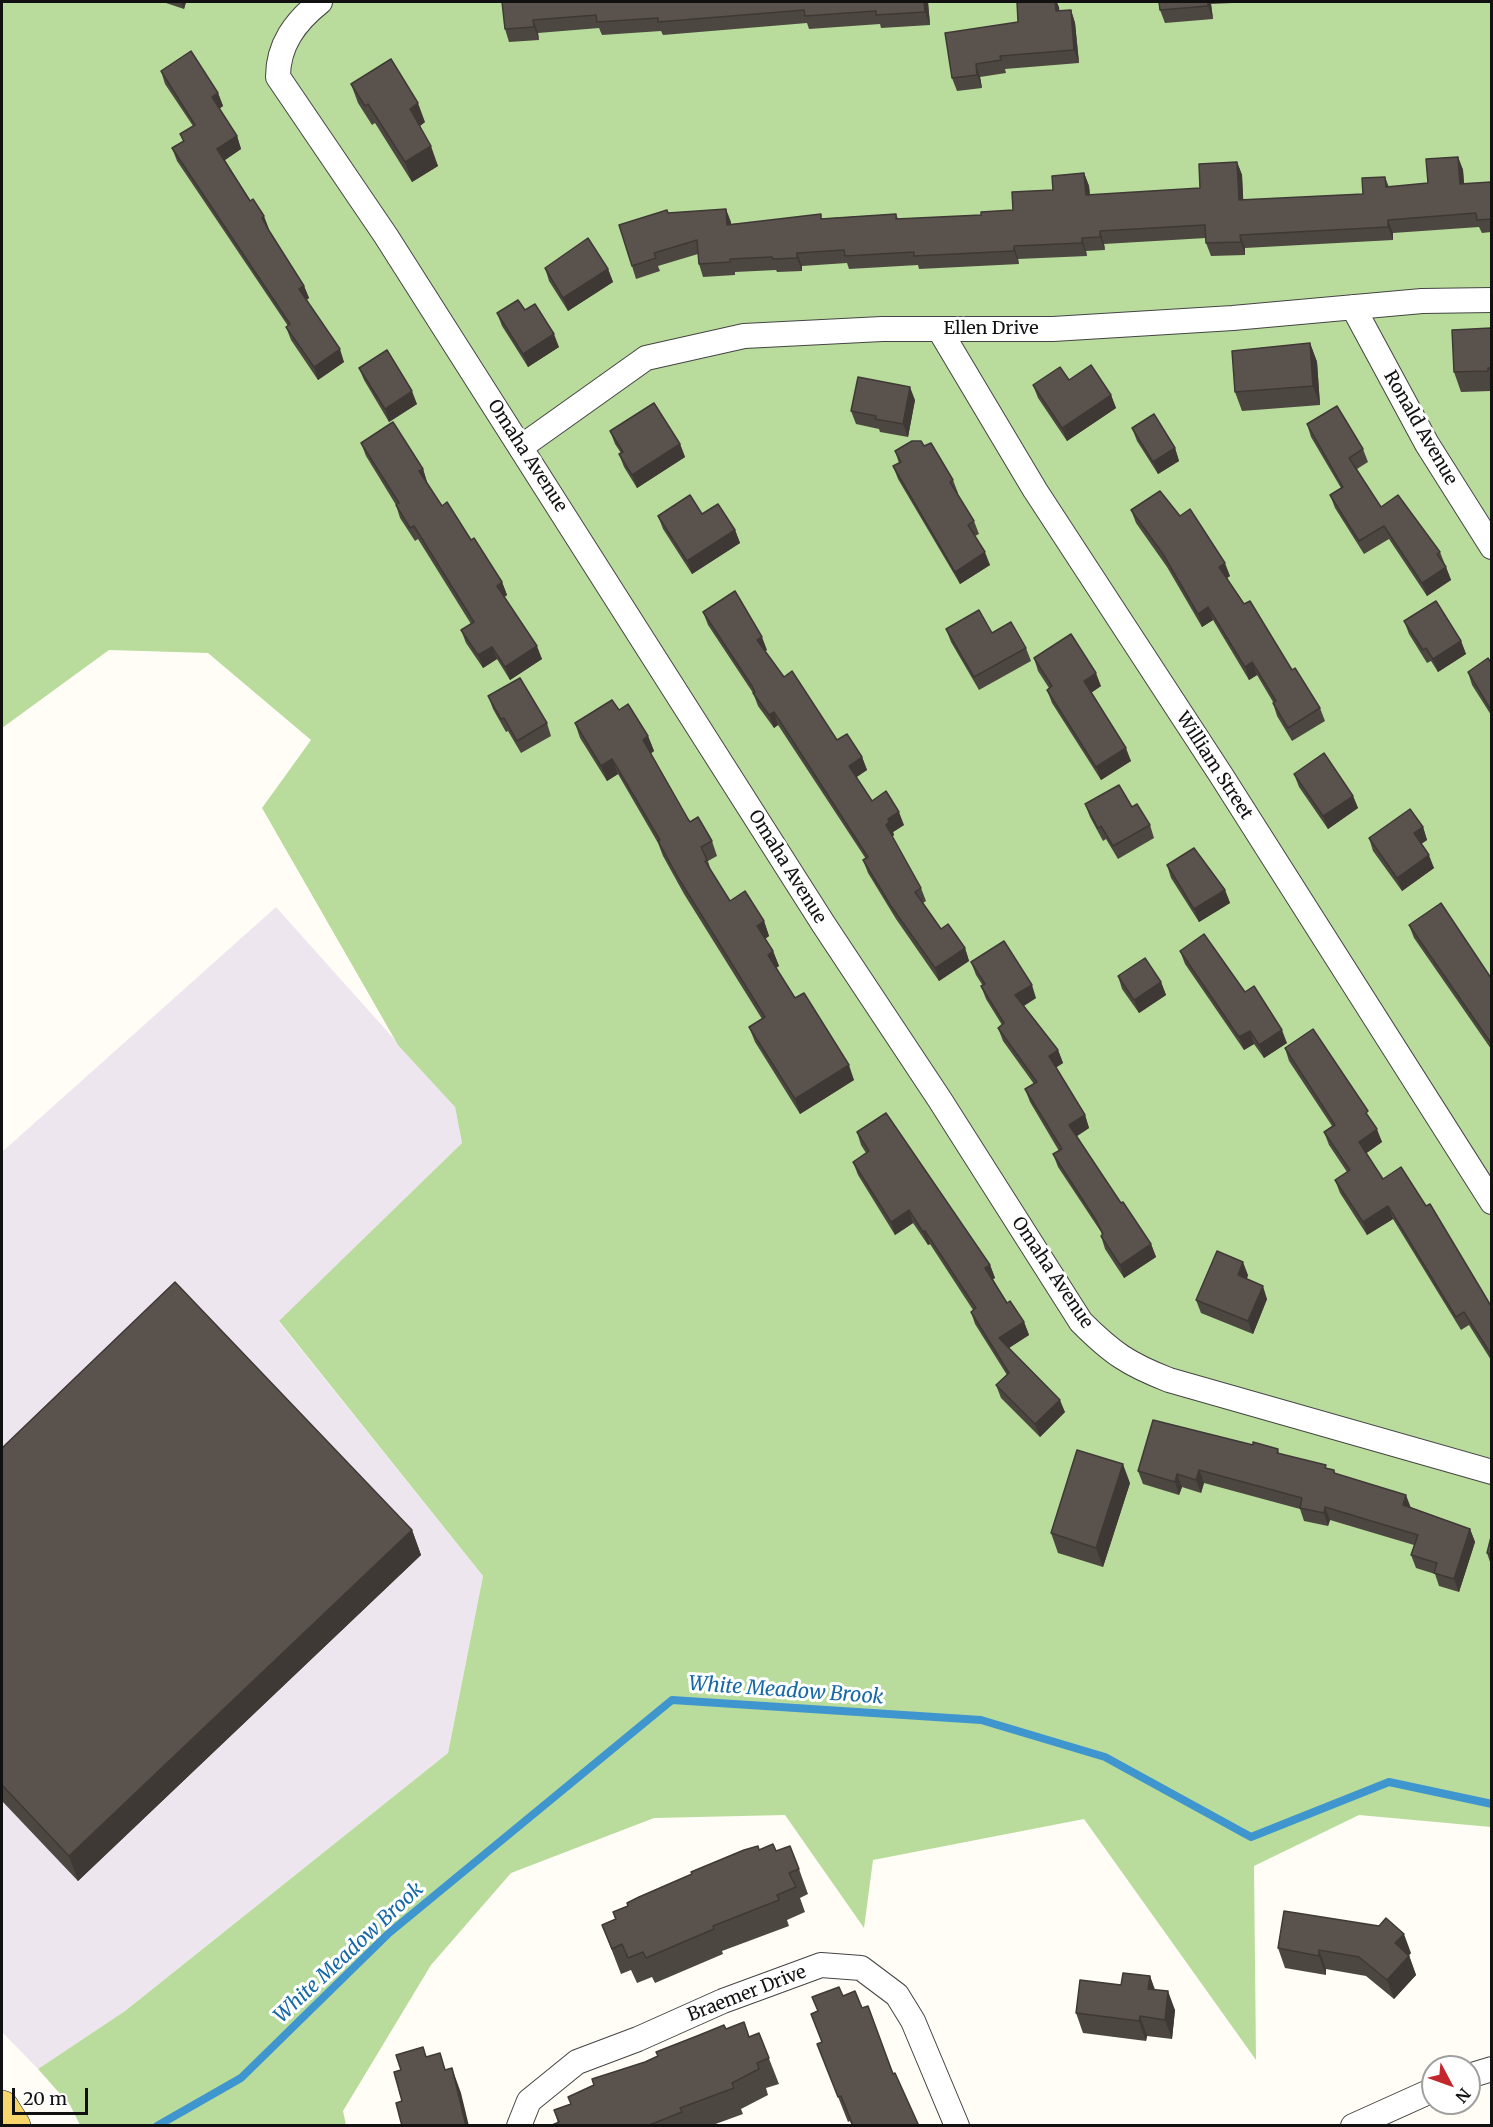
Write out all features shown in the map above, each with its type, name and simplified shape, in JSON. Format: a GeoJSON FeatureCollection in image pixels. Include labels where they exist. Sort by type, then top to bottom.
{"type":"FeatureCollection","features":[{"type":"Feature","properties":{"kind":"main road"},"geometry":{"type":"LineString","coordinates":[[2,2107],[14,2126]]}},
{"type":"Feature","properties":{"kind":"street","name":"Omaha Avenue"},"geometry":{"type":"LineString","coordinates":[[320,2],[289,34],[278,58],[278,77],[386,236],[824,926],[940,1100],[1081,1322],[1110,1351],[1134,1366],[1168,1380],[1491,1472]]}},
{"type":"Feature","properties":{"kind":"street","name":"Ellen Drive"},"geometry":{"type":"LineString","coordinates":[[521,447],[646,358],[744,336],[939,329],[1064,328],[1422,301],[1491,300]]}},
{"type":"Feature","properties":{"kind":"street","name":"Ronald Avenue"},"geometry":{"type":"LineString","coordinates":[[1353,307],[1427,444],[1491,547]]}},
{"type":"Feature","properties":{"kind":"street","name":"William Street"},"geometry":{"type":"LineString","coordinates":[[939,329],[1047,509],[1221,776],[1491,1202]]}},
{"type":"Feature","properties":{"kind":"street","name":"Braemer Drive"},"geometry":{"type":"LineString","coordinates":[[519,2126],[529,2101],[578,2062],[638,2039],[723,2001],[821,1965],[861,1968],[897,1995],[913,2021],[957,2126]]}},
{"type":"Feature","properties":{"kind":"street"},"geometry":{"type":"LineString","coordinates":[[1353,2126],[1421,2095]]}},
{"type":"Feature","properties":{"kind":"shaded area"},"geometry":{"type":"Polygon","coordinates":[[[276,907],[455,1107],[462,1143],[279,1322],[483,1576],[448,1753],[125,2011],[38,2069],[2,2032],[2,1152],[276,907]]]}},
{"type":"Feature","properties":{"kind":"green space"},"geometry":{"type":"Polygon","coordinates":[[[2,2],[1491,2],[1491,1827],[1359,1815],[1254,1866],[1256,2060],[1084,1819],[873,1860],[864,1928],[785,1815],[654,1818],[511,1873],[431,1965],[343,2111],[346,2125],[80,2125],[70,2105],[38,2069],[125,2011],[448,1753],[483,1576],[279,1321],[462,1143],[455,1107],[398,1045],[262,808],[311,740],[208,653],[109,650],[2,728],[2,2]]]}},
{"type":"Feature","properties":{"kind":"building"},"geometry":{"type":"Polygon","coordinates":[[[502,2],[924,2],[925,12],[876,15],[876,11],[805,16],[804,10],[658,22],[658,18],[597,22],[596,15],[533,20],[534,27],[505,29],[502,2]]]}},
{"type":"Feature","properties":{"kind":"building"},"geometry":{"type":"Polygon","coordinates":[[[1017,2],[1055,2],[1056,11],[1071,10],[1074,50],[1000,56],[1001,60],[976,64],[977,75],[952,78],[945,33],[1018,22],[1017,2]]]}},
{"type":"Feature","properties":{"kind":"building"},"geometry":{"type":"Polygon","coordinates":[[[1159,2],[1208,2],[1208,6],[1160,10],[1159,2]]]}},
{"type":"Feature","properties":{"kind":"building"},"geometry":{"type":"Polygon","coordinates":[[[191,51],[218,93],[212,97],[237,136],[217,149],[250,201],[253,199],[264,216],[262,218],[268,229],[304,286],[299,289],[340,349],[314,367],[286,327],[290,324],[172,148],[184,141],[180,134],[195,125],[161,71],[191,51]]]}},
{"type":"Feature","properties":{"kind":"building"},"geometry":{"type":"Polygon","coordinates":[[[391,59],[418,103],[410,109],[431,146],[405,162],[368,104],[365,106],[351,84],[391,59]]]}},
{"type":"Feature","properties":{"kind":"building"},"geometry":{"type":"Polygon","coordinates":[[[1458,157],[1460,184],[1491,182],[1491,219],[1477,220],[1476,213],[1388,220],[1388,227],[1240,235],[1241,242],[1206,243],[1205,225],[1100,231],[1100,237],[1082,238],[1082,243],[1014,246],[1014,251],[914,256],[914,252],[845,256],[844,250],[797,253],[797,258],[730,259],[730,262],[699,264],[697,240],[654,253],[656,258],[632,266],[619,225],[667,210],[668,213],[726,209],[727,225],[821,214],[821,219],[896,214],[896,219],[981,215],[981,212],[1013,210],[1012,192],[1053,190],[1052,176],[1084,173],[1086,195],[1200,188],[1199,164],[1237,162],[1239,200],[1363,194],[1362,178],[1385,177],[1386,187],[1428,183],[1426,159],[1458,157]]]}},
{"type":"Feature","properties":{"kind":"building"},"geometry":{"type":"Polygon","coordinates":[[[588,238],[608,269],[563,298],[545,268],[588,238]]]}},
{"type":"Feature","properties":{"kind":"building"},"geometry":{"type":"Polygon","coordinates":[[[518,300],[525,310],[535,304],[554,334],[523,354],[497,313],[518,300]]]}},
{"type":"Feature","properties":{"kind":"building"},"geometry":{"type":"Polygon","coordinates":[[[1491,328],[1491,368],[1488,368],[1488,371],[1454,372],[1452,330],[1491,328]]]}},
{"type":"Feature","properties":{"kind":"building"},"geometry":{"type":"Polygon","coordinates":[[[1310,343],[1313,386],[1235,392],[1232,351],[1310,343]]]}},
{"type":"Feature","properties":{"kind":"building"},"geometry":{"type":"Polygon","coordinates":[[[387,350],[412,391],[385,409],[359,368],[387,350]]]}},
{"type":"Feature","properties":{"kind":"building"},"geometry":{"type":"Polygon","coordinates":[[[1091,365],[1111,395],[1062,428],[1033,385],[1060,367],[1069,380],[1091,365]]]}},
{"type":"Feature","properties":{"kind":"building"},"geometry":{"type":"Polygon","coordinates":[[[858,377],[910,387],[903,424],[875,419],[876,416],[851,411],[858,377]]]}},
{"type":"Feature","properties":{"kind":"building"},"geometry":{"type":"Polygon","coordinates":[[[654,403],[680,444],[632,475],[619,454],[623,452],[610,431],[654,403]]]}},
{"type":"Feature","properties":{"kind":"building"},"geometry":{"type":"Polygon","coordinates":[[[1337,406],[1363,449],[1349,458],[1381,507],[1398,495],[1440,552],[1437,554],[1446,567],[1422,583],[1384,526],[1359,541],[1330,495],[1343,487],[1307,424],[1337,406]]]}},
{"type":"Feature","properties":{"kind":"building"},"geometry":{"type":"Polygon","coordinates":[[[1154,414],[1175,448],[1153,462],[1132,428],[1154,414]]]}},
{"type":"Feature","properties":{"kind":"building"},"geometry":{"type":"Polygon","coordinates":[[[393,422],[423,469],[419,471],[442,506],[447,502],[471,540],[474,538],[502,582],[497,586],[537,646],[505,667],[492,647],[478,655],[461,630],[474,622],[414,526],[410,528],[396,505],[399,503],[361,443],[393,422]]]}},
{"type":"Feature","properties":{"kind":"building"},"geometry":{"type":"Polygon","coordinates":[[[912,441],[921,441],[924,446],[931,443],[953,480],[950,482],[974,521],[968,525],[985,552],[955,572],[893,466],[901,462],[895,451],[912,441]]]}},
{"type":"Feature","properties":{"kind":"building"},"geometry":{"type":"Polygon","coordinates":[[[1160,491],[1180,516],[1190,509],[1225,563],[1219,567],[1244,604],[1250,601],[1292,670],[1295,668],[1320,708],[1288,728],[1273,703],[1276,701],[1252,662],[1245,667],[1208,607],[1198,614],[1163,554],[1131,510],[1160,491]]]}},
{"type":"Feature","properties":{"kind":"building"},"geometry":{"type":"Polygon","coordinates":[[[690,495],[702,514],[718,504],[735,530],[687,561],[658,516],[690,495]]]}},
{"type":"Feature","properties":{"kind":"building"},"geometry":{"type":"Polygon","coordinates":[[[735,591],[762,637],[757,640],[784,677],[792,671],[837,740],[847,734],[862,757],[849,766],[872,801],[886,791],[899,812],[888,819],[889,822],[886,825],[921,888],[915,892],[941,929],[948,924],[965,948],[935,968],[891,906],[863,860],[868,857],[774,712],[769,715],[753,693],[755,692],[752,686],[703,612],[735,591]]]}},
{"type":"Feature","properties":{"kind":"building"},"geometry":{"type":"Polygon","coordinates":[[[1436,601],[1461,641],[1433,659],[1426,648],[1423,650],[1404,621],[1436,601]]]}},
{"type":"Feature","properties":{"kind":"building"},"geometry":{"type":"Polygon","coordinates":[[[979,610],[992,633],[1011,622],[1026,648],[974,677],[946,629],[979,610]]]}},
{"type":"Feature","properties":{"kind":"building"},"geometry":{"type":"Polygon","coordinates":[[[1071,634],[1096,673],[1084,681],[1126,748],[1096,767],[1047,690],[1052,686],[1034,658],[1071,634]]]}},
{"type":"Feature","properties":{"kind":"building"},"geometry":{"type":"Polygon","coordinates":[[[1488,658],[1491,663],[1491,710],[1468,672],[1488,658]]]}},
{"type":"Feature","properties":{"kind":"building"},"geometry":{"type":"Polygon","coordinates":[[[520,678],[547,723],[517,741],[488,696],[520,678]]]}},
{"type":"Feature","properties":{"kind":"building"},"geometry":{"type":"Polygon","coordinates":[[[612,700],[619,710],[628,704],[648,736],[643,740],[688,819],[690,822],[698,817],[712,841],[701,847],[707,860],[705,861],[730,901],[745,891],[764,921],[757,926],[773,951],[768,955],[795,998],[804,993],[849,1065],[795,1099],[749,1027],[765,1017],[679,879],[658,841],[660,840],[612,759],[601,766],[575,723],[612,700]]]}},
{"type":"Feature","properties":{"kind":"building"},"geometry":{"type":"Polygon","coordinates":[[[1324,753],[1353,796],[1323,816],[1294,774],[1324,753]]]}},
{"type":"Feature","properties":{"kind":"building"},"geometry":{"type":"Polygon","coordinates":[[[1119,785],[1132,807],[1137,804],[1150,825],[1113,846],[1101,826],[1098,828],[1085,804],[1119,785]]]}},
{"type":"Feature","properties":{"kind":"building"},"geometry":{"type":"Polygon","coordinates":[[[1410,809],[1423,827],[1414,833],[1429,855],[1397,878],[1369,838],[1410,809]]]}},
{"type":"Feature","properties":{"kind":"building"},"geometry":{"type":"Polygon","coordinates":[[[1194,848],[1225,890],[1194,909],[1167,865],[1194,848]]]}},
{"type":"Feature","properties":{"kind":"building"},"geometry":{"type":"Polygon","coordinates":[[[1441,903],[1491,978],[1491,1043],[1409,925],[1441,903]]]}},
{"type":"Feature","properties":{"kind":"building"},"geometry":{"type":"Polygon","coordinates":[[[1204,934],[1245,992],[1254,986],[1282,1030],[1259,1045],[1250,1031],[1239,1037],[1180,951],[1204,934]]]}},
{"type":"Feature","properties":{"kind":"building"},"geometry":{"type":"Polygon","coordinates":[[[1004,941],[1032,985],[1015,995],[1058,1050],[1049,1056],[1085,1115],[1069,1125],[1151,1244],[1120,1265],[1101,1236],[1103,1234],[1096,1220],[1053,1154],[1062,1149],[1025,1089],[1037,1082],[998,1028],[1004,1023],[981,986],[985,984],[971,962],[1004,941]]]}},
{"type":"Feature","properties":{"kind":"building"},"geometry":{"type":"Polygon","coordinates":[[[1145,958],[1161,982],[1134,1000],[1118,976],[1145,958]]]}},
{"type":"Feature","properties":{"kind":"building"},"geometry":{"type":"Polygon","coordinates":[[[1313,1029],[1368,1111],[1366,1113],[1377,1129],[1359,1142],[1383,1179],[1401,1167],[1426,1206],[1430,1204],[1491,1306],[1491,1354],[1464,1312],[1456,1317],[1388,1206],[1363,1222],[1335,1180],[1350,1170],[1324,1132],[1335,1125],[1285,1048],[1313,1029]]]}},
{"type":"Feature","properties":{"kind":"building"},"geometry":{"type":"Polygon","coordinates":[[[886,1113],[990,1265],[985,1268],[1007,1303],[1010,1301],[1024,1322],[999,1338],[1060,1400],[1035,1424],[996,1385],[1009,1373],[971,1312],[976,1308],[925,1231],[923,1232],[909,1210],[891,1222],[853,1162],[869,1151],[857,1132],[886,1113]]]}},
{"type":"Feature","properties":{"kind":"building"},"geometry":{"type":"Polygon","coordinates":[[[1217,1251],[1243,1262],[1238,1275],[1263,1286],[1248,1321],[1196,1300],[1217,1251]]]}},
{"type":"Feature","properties":{"kind":"building"},"geometry":{"type":"Polygon","coordinates":[[[175,1282],[412,1530],[69,1856],[2,1785],[2,1448],[175,1282]]]}},
{"type":"Feature","properties":{"kind":"building"},"geometry":{"type":"Polygon","coordinates":[[[1153,1420],[1278,1449],[1277,1453],[1326,1465],[1325,1468],[1334,1470],[1334,1473],[1406,1495],[1403,1505],[1470,1529],[1454,1579],[1434,1573],[1437,1563],[1411,1555],[1418,1535],[1325,1507],[1324,1513],[1300,1508],[1302,1498],[1199,1470],[1196,1480],[1177,1474],[1175,1482],[1138,1471],[1153,1420]]]}},
{"type":"Feature","properties":{"kind":"building"},"geometry":{"type":"Polygon","coordinates":[[[1077,1450],[1123,1464],[1096,1548],[1051,1533],[1077,1450]]]}},
{"type":"Feature","properties":{"kind":"building"},"geometry":{"type":"Polygon","coordinates":[[[1491,1537],[1491,1554],[1487,1553],[1491,1537]]]}},
{"type":"Feature","properties":{"kind":"building"},"geometry":{"type":"Polygon","coordinates":[[[773,1844],[776,1851],[790,1846],[799,1869],[789,1873],[796,1887],[777,1895],[779,1900],[713,1926],[714,1929],[646,1958],[643,1952],[628,1958],[622,1944],[612,1949],[602,1925],[616,1919],[613,1912],[628,1906],[627,1903],[639,1897],[692,1874],[691,1872],[744,1850],[758,1846],[759,1850],[773,1844]]]}},
{"type":"Feature","properties":{"kind":"building"},"geometry":{"type":"Polygon","coordinates":[[[1284,1911],[1379,1926],[1386,1918],[1404,1934],[1395,1943],[1409,1956],[1387,1980],[1359,1957],[1319,1950],[1319,1956],[1278,1948],[1284,1911]]]}},
{"type":"Feature","properties":{"kind":"building"},"geometry":{"type":"Polygon","coordinates":[[[1123,1973],[1150,1976],[1148,1989],[1168,1991],[1165,2020],[1140,2016],[1139,2021],[1076,2013],[1080,1980],[1121,1985],[1123,1973]]]}},
{"type":"Feature","properties":{"kind":"building"},"geometry":{"type":"Polygon","coordinates":[[[839,1987],[843,1996],[855,1991],[862,2008],[868,2006],[893,2074],[895,2073],[919,2126],[853,2126],[841,2096],[838,2097],[817,2044],[822,2042],[811,2014],[818,2011],[812,1997],[839,1987]]]}},
{"type":"Feature","properties":{"kind":"building"},"geometry":{"type":"Polygon","coordinates":[[[744,2022],[749,2037],[759,2033],[769,2058],[757,2063],[759,2069],[732,2083],[734,2088],[680,2108],[682,2112],[647,2126],[550,2126],[559,2122],[554,2110],[571,2104],[568,2097],[594,2085],[592,2079],[645,2062],[658,2056],[656,2052],[724,2025],[726,2029],[744,2022]]]}},
{"type":"Feature","properties":{"kind":"building"},"geometry":{"type":"Polygon","coordinates":[[[423,2047],[426,2057],[440,2053],[445,2070],[452,2068],[466,2126],[402,2126],[396,2103],[402,2101],[394,2072],[401,2070],[396,2055],[423,2047]]]}},
{"type":"Feature","properties":{"kind":"waterway","name":"White Meadow Brook"},"geometry":{"type":"LineString","coordinates":[[157,2126],[241,2078],[389,1933],[672,1700],[981,1720],[1105,1757],[1251,1837],[1389,1782],[1492,1804]]}}]}
